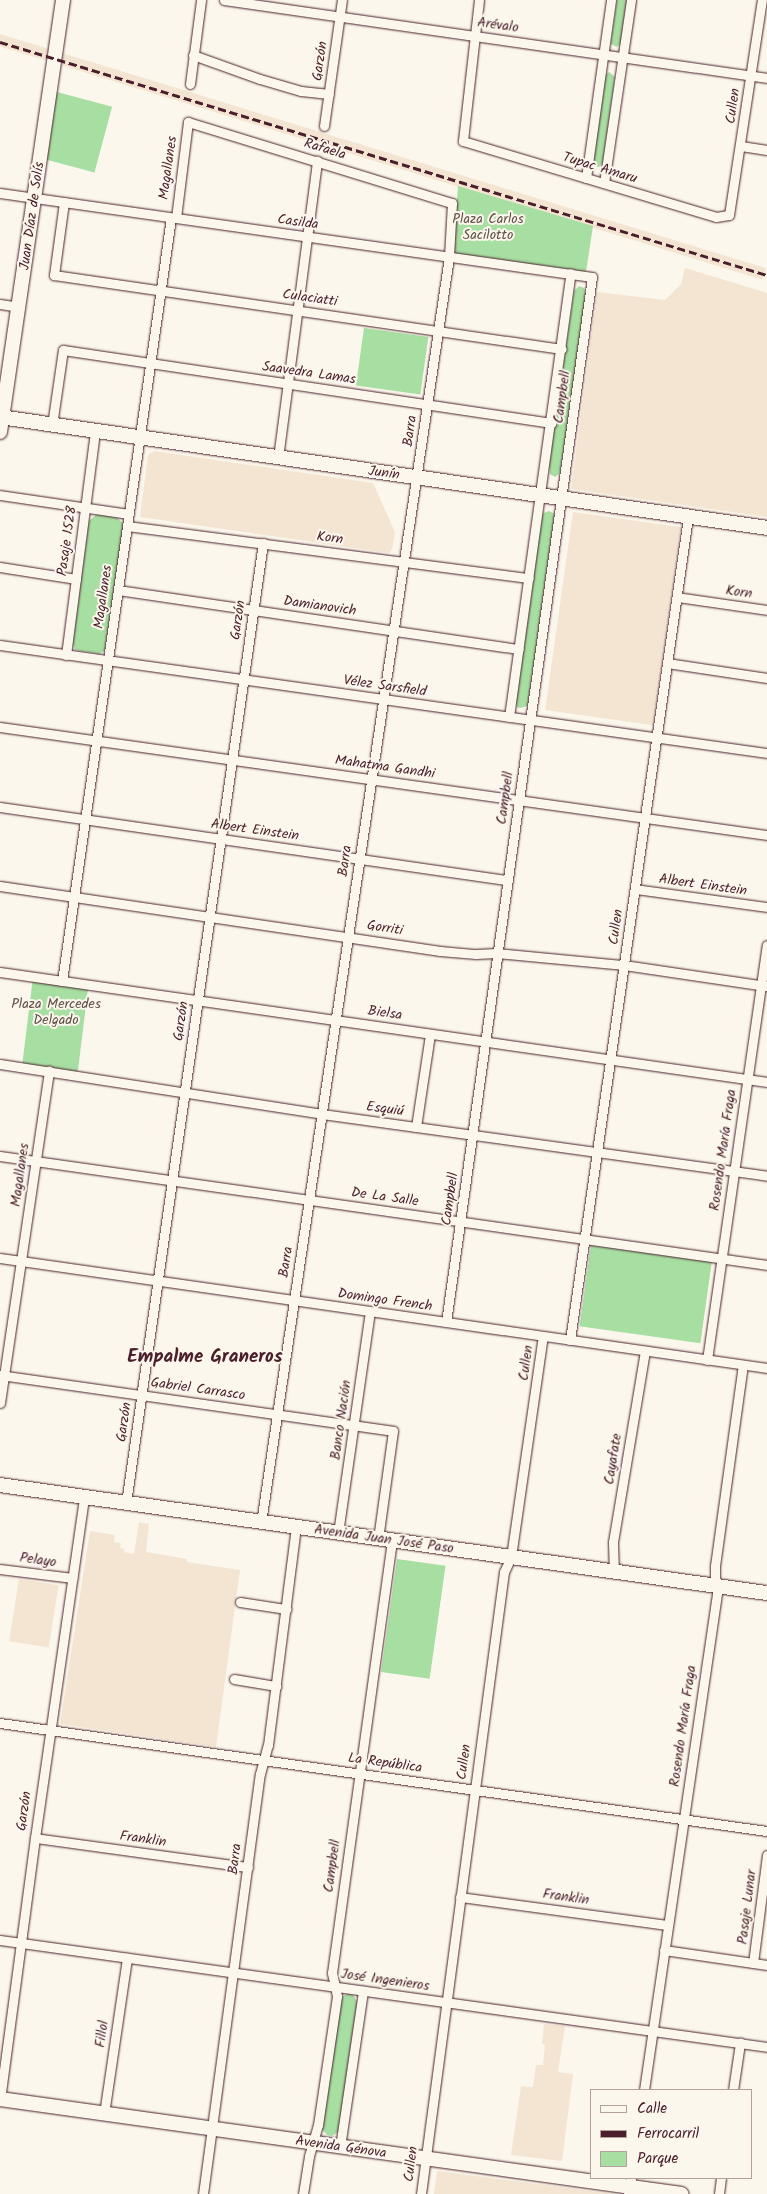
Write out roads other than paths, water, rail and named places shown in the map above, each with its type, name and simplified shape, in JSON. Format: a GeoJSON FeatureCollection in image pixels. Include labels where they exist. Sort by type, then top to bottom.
{"type":"FeatureCollection","features":[{"type":"Feature","properties":{"kind":"main road","name":"Juan Díaz de Solís"},"geometry":{"type":"LineString","coordinates":[[0,432],[63,0]]}},
{"type":"Feature","properties":{"kind":"main road","name":"Junín"},"geometry":{"type":"LineString","coordinates":[[1,417],[767,528]]}},
{"type":"Feature","properties":{"kind":"main road","name":"Avenida Juan José Paso"},"geometry":{"type":"LineString","coordinates":[[0,1485],[767,1593]]}},
{"type":"Feature","properties":{"kind":"main road","name":"Avenida Génova"},"geometry":{"type":"LineString","coordinates":[[0,2100],[681,2194]]}},
{"type":"Feature","properties":{"kind":"street"},"geometry":{"type":"LineString","coordinates":[[190,84],[201,0]]}},
{"type":"Feature","properties":{"kind":"street","name":"Arévalo"},"geometry":{"type":"LineString","coordinates":[[224,0],[767,78]]}},
{"type":"Feature","properties":{"kind":"street","name":"Garzón"},"geometry":{"type":"LineString","coordinates":[[324,126],[342,0]]}},
{"type":"Feature","properties":{"kind":"street"},"geometry":{"type":"LineString","coordinates":[[474,36],[480,0]]}},
{"type":"Feature","properties":{"kind":"street"},"geometry":{"type":"LineString","coordinates":[[586,178],[611,0]]}},
{"type":"Feature","properties":{"kind":"street"},"geometry":{"type":"LineString","coordinates":[[604,184],[631,0]]}},
{"type":"Feature","properties":{"kind":"street","name":"Cullen"},"geometry":{"type":"LineString","coordinates":[[730,216],[762,0]]}},
{"type":"Feature","properties":{"kind":"street","name":"Tupac Amaru"},"geometry":{"type":"LineString","coordinates":[[474,36],[463,141],[716,217],[730,216]]}},
{"type":"Feature","properties":{"kind":"street"},"geometry":{"type":"LineString","coordinates":[[193,54],[260,79],[301,91],[329,94]]}},
{"type":"Feature","properties":{"kind":"street","name":"Rafaela"},"geometry":{"type":"LineString","coordinates":[[188,122],[452,203]]}},
{"type":"Feature","properties":{"kind":"street","name":"Magallanes"},"geometry":{"type":"LineString","coordinates":[[62,981],[160,290],[188,122]]}},
{"type":"Feature","properties":{"kind":"street"},"geometry":{"type":"LineString","coordinates":[[741,146],[767,150]]}},
{"type":"Feature","properties":{"kind":"street"},"geometry":{"type":"LineString","coordinates":[[278,458],[317,161]]}},
{"type":"Feature","properties":{"kind":"street","name":"Casilda"},"geometry":{"type":"LineString","coordinates":[[0,193],[592,277]]}},
{"type":"Feature","properties":{"kind":"street","name":"Culaciatti"},"geometry":{"type":"LineString","coordinates":[[64,202],[54,275],[562,349]]}},
{"type":"Feature","properties":{"kind":"street","name":"Barra"},"geometry":{"type":"LineString","coordinates":[[261,1522],[449,257],[452,203]]}},
{"type":"Feature","properties":{"kind":"street","name":"Campbell"},"geometry":{"type":"LineString","coordinates":[[509,717],[542,496],[571,273]]}},
{"type":"Feature","properties":{"kind":"street","name":"Campbell"},"geometry":{"type":"LineString","coordinates":[[446,1322],[474,1135],[506,880],[562,499],[592,277]]}},
{"type":"Feature","properties":{"kind":"street"},"geometry":{"type":"LineString","coordinates":[[0,304],[18,307]]}},
{"type":"Feature","properties":{"kind":"street","name":"Saavedra Lamas"},"geometry":{"type":"LineString","coordinates":[[52,425],[63,350],[552,423]]}},
{"type":"Feature","properties":{"kind":"street","name":"Pasaje 1528"},"geometry":{"type":"LineString","coordinates":[[66,655],[95,431]]}},
{"type":"Feature","properties":{"kind":"street"},"geometry":{"type":"LineString","coordinates":[[0,495],[128,514]]}},
{"type":"Feature","properties":{"kind":"street","name":"Cullen"},"geometry":{"type":"LineString","coordinates":[[570,1340],[688,517]]}},
{"type":"Feature","properties":{"kind":"street","name":"Korn"},"geometry":{"type":"LineString","coordinates":[[127,526],[529,578]]}},
{"type":"Feature","properties":{"kind":"street","name":"Garzón"},"geometry":{"type":"LineString","coordinates":[[126,1503],[262,544]]}},
{"type":"Feature","properties":{"kind":"street"},"geometry":{"type":"LineString","coordinates":[[0,568],[76,579]]}},
{"type":"Feature","properties":{"kind":"street","name":"Damianovich"},"geometry":{"type":"LineString","coordinates":[[118,590],[519,648]]}},
{"type":"Feature","properties":{"kind":"street","name":"Korn"},"geometry":{"type":"LineString","coordinates":[[677,597],[767,610]]}},
{"type":"Feature","properties":{"kind":"street","name":"Vélez Sarsfield"},"geometry":{"type":"LineString","coordinates":[[0,645],[767,753]]}},
{"type":"Feature","properties":{"kind":"street"},"geometry":{"type":"LineString","coordinates":[[667,663],[767,678]]}},
{"type":"Feature","properties":{"kind":"street","name":"Mahatma Gandhi"},"geometry":{"type":"LineString","coordinates":[[0,727],[767,834]]}},
{"type":"Feature","properties":{"kind":"street","name":"Albert Einstein"},"geometry":{"type":"LineString","coordinates":[[0,808],[506,880]]}},
{"type":"Feature","properties":{"kind":"street","name":"Gorriti"},"geometry":{"type":"LineString","coordinates":[[0,886],[348,935],[440,951],[476,954],[496,953],[624,966],[764,986]]}},
{"type":"Feature","properties":{"kind":"street","name":"Albert Einstein"},"geometry":{"type":"LineString","coordinates":[[635,889],[767,908]]}},
{"type":"Feature","properties":{"kind":"street","name":"Rosendo María Fraga"},"geometry":{"type":"LineString","coordinates":[[707,1360],[748,1079],[764,986],[767,945]]}},
{"type":"Feature","properties":{"kind":"street","name":"Bielsa"},"geometry":{"type":"LineString","coordinates":[[0,972],[767,1082]]}},
{"type":"Feature","properties":{"kind":"street"},"geometry":{"type":"LineString","coordinates":[[416,1127],[430,1034]]}},
{"type":"Feature","properties":{"kind":"street","name":"Esquiú"},"geometry":{"type":"LineString","coordinates":[[0,1064],[322,1114],[767,1176]]}},
{"type":"Feature","properties":{"kind":"street","name":"Magallanes"},"geometry":{"type":"LineString","coordinates":[[0,1403],[2,1375],[50,1071]]}},
{"type":"Feature","properties":{"kind":"street","name":"De La Salle"},"geometry":{"type":"LineString","coordinates":[[0,1156],[767,1266]]}},
{"type":"Feature","properties":{"kind":"street","name":"Domingo French"},"geometry":{"type":"LineString","coordinates":[[0,1258],[767,1368]]}},
{"type":"Feature","properties":{"kind":"street","name":"Banco Nación"},"geometry":{"type":"LineString","coordinates":[[338,1533],[370,1312]]}},
{"type":"Feature","properties":{"kind":"street","name":"Cullen"},"geometry":{"type":"LineString","coordinates":[[421,2194],[445,2002],[504,1572],[511,1557],[544,1336]]}},
{"type":"Feature","properties":{"kind":"street","name":"Cayafate"},"geometry":{"type":"LineString","coordinates":[[614,1572],[613,1542],[645,1351]]}},
{"type":"Feature","properties":{"kind":"street","name":"Rosendo María Fraga"},"geometry":{"type":"LineString","coordinates":[[644,2089],[718,1586],[715,1578],[715,1566],[743,1365]]}},
{"type":"Feature","properties":{"kind":"street","name":"Gabriel Carrasco"},"geometry":{"type":"LineString","coordinates":[[2,1375],[393,1431]]}},
{"type":"Feature","properties":{"kind":"street","name":"Campbell"},"geometry":{"type":"LineString","coordinates":[[303,2194],[318,2124],[337,1996],[332,1973],[360,1773],[385,1540],[393,1431]]}},
{"type":"Feature","properties":{"kind":"street","name":"Garzón"},"geometry":{"type":"LineString","coordinates":[[0,2100],[50,1730],[84,1497]]}},
{"type":"Feature","properties":{"kind":"street","name":"Barra"},"geometry":{"type":"LineString","coordinates":[[203,2194],[248,1867],[276,1686],[296,1527]]}},
{"type":"Feature","properties":{"kind":"street","name":"Pelayo"},"geometry":{"type":"LineString","coordinates":[[0,1569],[72,1578]]}},
{"type":"Feature","properties":{"kind":"street"},"geometry":{"type":"LineString","coordinates":[[240,1602],[286,1609]]}},
{"type":"Feature","properties":{"kind":"street"},"geometry":{"type":"LineString","coordinates":[[234,1679],[276,1686]]}},
{"type":"Feature","properties":{"kind":"street","name":"La República"},"geometry":{"type":"LineString","coordinates":[[0,1723],[767,1831]]}},
{"type":"Feature","properties":{"kind":"street","name":"Franklin"},"geometry":{"type":"LineString","coordinates":[[35,1838],[248,1867]]}},
{"type":"Feature","properties":{"kind":"street","name":"Pasaje Lunar"},"geometry":{"type":"LineString","coordinates":[[753,1963],[763,1913],[767,1855]]}},
{"type":"Feature","properties":{"kind":"street","name":"Franklin"},"geometry":{"type":"LineString","coordinates":[[460,1897],[668,1925]]}},
{"type":"Feature","properties":{"kind":"street","name":"José Ingenieros"},"geometry":{"type":"LineString","coordinates":[[0,1940],[767,2047]]}},
{"type":"Feature","properties":{"kind":"street"},"geometry":{"type":"LineString","coordinates":[[664,1950],[767,1965]]}},
{"type":"Feature","properties":{"kind":"street","name":"Fillol"},"geometry":{"type":"LineString","coordinates":[[104,2114],[127,1958]]}},
{"type":"Feature","properties":{"kind":"street"},"geometry":{"type":"LineString","coordinates":[[340,2146],[363,1991]]}},
{"type":"Feature","properties":{"kind":"street"},"geometry":{"type":"LineString","coordinates":[[733,2089],[740,2043]]}},
{"type":"Feature","properties":{"kind":"street"},"geometry":{"type":"LineString","coordinates":[[719,2194],[721,2179]]}},
{"type":"Feature","properties":{"kind":"railway"},"geometry":{"type":"LineString","coordinates":[[0,42],[767,275]]}},
{"type":"Feature","properties":{"kind":"district","name":"Empalme Graneros"},"geometry":{"type":"Point","coordinates":[205,1358]}},
{"type":"Feature","properties":{"kind":"park label","name":"Plaza Carlos Sacilotto"},"geometry":{"type":"Point","coordinates":[488,227]}},
{"type":"Feature","properties":{"kind":"park label","name":"Plaza Mercedes Delgado"},"geometry":{"type":"Point","coordinates":[56,1012]}}]}
